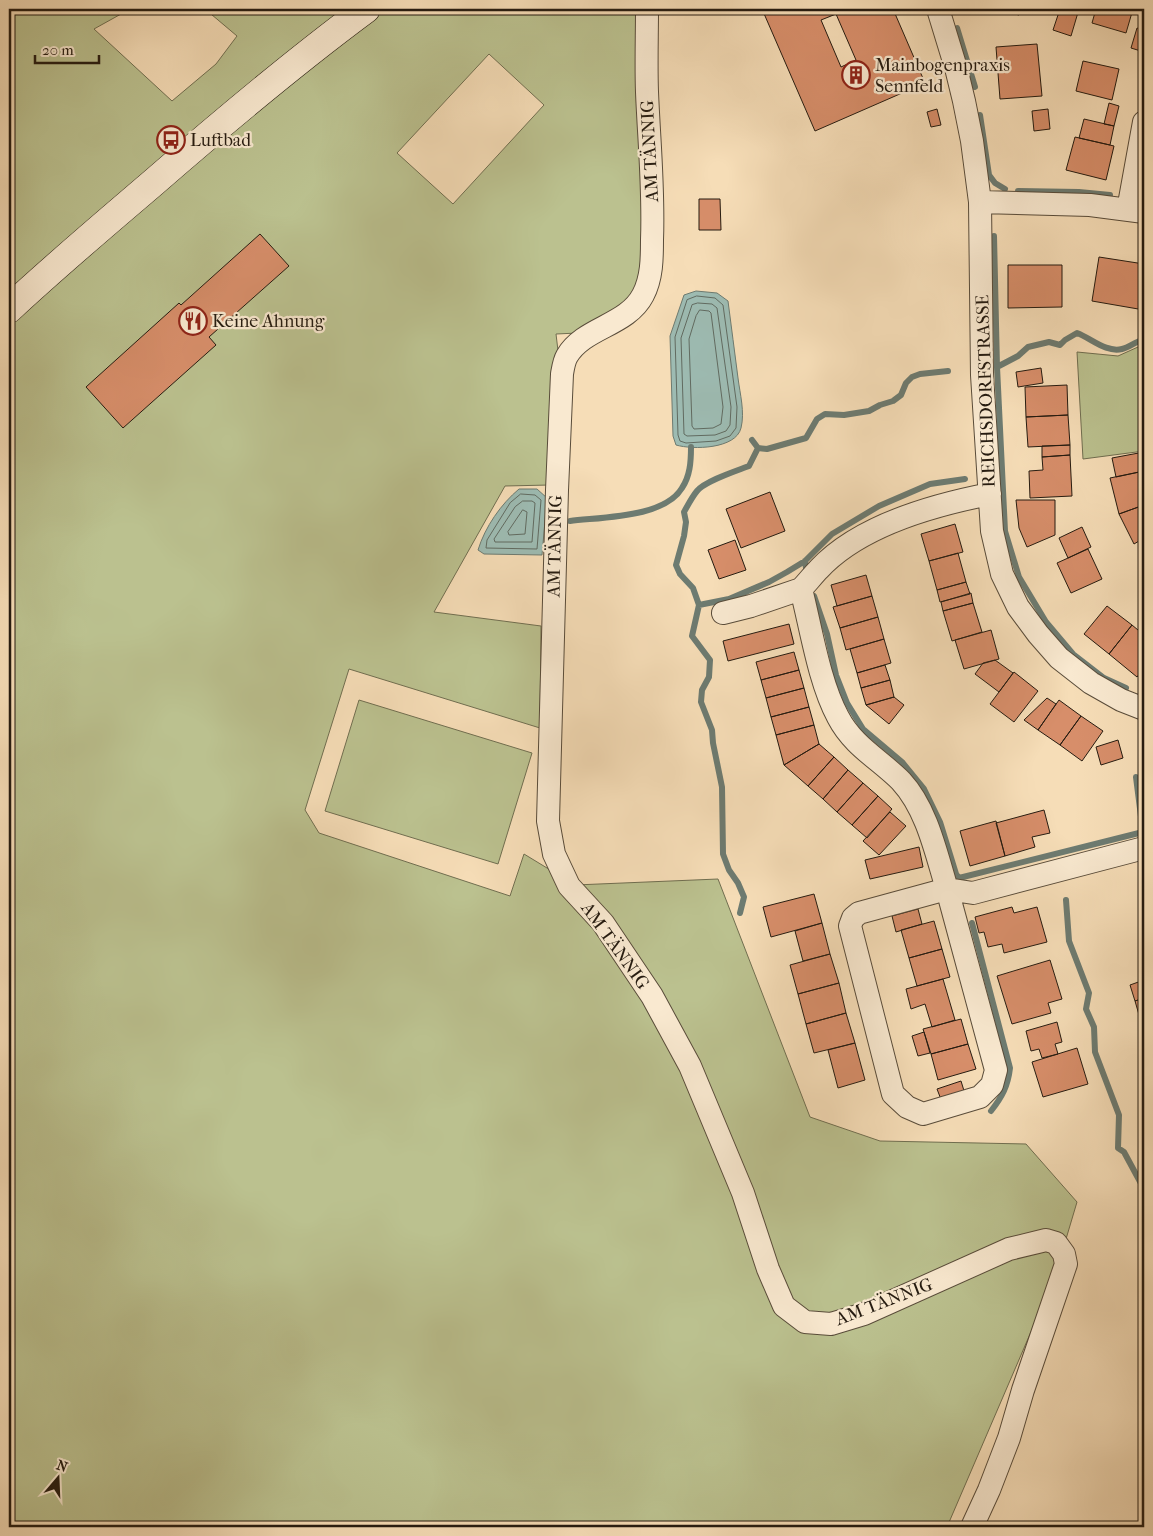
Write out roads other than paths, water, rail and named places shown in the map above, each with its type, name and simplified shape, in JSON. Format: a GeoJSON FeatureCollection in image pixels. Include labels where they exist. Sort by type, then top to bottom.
{"type":"FeatureCollection","features":[{"type":"Feature","properties":{"kind":"main road"},"geometry":{"type":"LineString","coordinates":[[9,310],[42,278],[180,160],[318,44],[366,9]]}},
{"type":"Feature","properties":{"kind":"street","name":"AM TÄNNIG"},"geometry":{"type":"LineString","coordinates":[[647,9],[647,89],[653,221],[652,263],[649,280],[644,295],[630,313],[597,331],[574,348],[567,356],[562,374],[556,490],[548,821],[554,854],[569,886],[603,923],[652,996],[690,1066],[743,1193],[768,1269],[784,1306],[805,1322],[831,1324],[864,1314],[1009,1249],[1046,1240],[1056,1244],[1064,1254],[1066,1264],[1023,1390],[1009,1438],[972,1527]]}},
{"type":"Feature","properties":{"kind":"street","name":"REICHSDORFSTRASSE"},"geometry":{"type":"LineString","coordinates":[[938,9],[964,101],[980,202],[982,375],[992,531],[1002,574],[1023,614],[1059,658],[1091,684],[1121,700],[1144,709]]}},
{"type":"Feature","properties":{"kind":"street"},"geometry":{"type":"LineString","coordinates":[[980,202],[1069,204],[1136,211],[1144,122]]}},
{"type":"Feature","properties":{"kind":"street"},"geometry":{"type":"LineString","coordinates":[[723,613],[801,590],[820,568],[842,550],[866,535],[916,512],[955,500],[990,494]]}},
{"type":"Feature","properties":{"kind":"street"},"geometry":{"type":"LineString","coordinates":[[801,590],[828,696],[838,717],[852,738],[896,777],[912,796],[930,835],[947,889],[996,1070],[992,1084],[980,1097],[924,1114],[907,1107],[893,1094],[850,926],[853,918],[860,913],[947,889],[973,893],[1144,848]]}},
{"type":"Feature","properties":{"kind":"water"},"geometry":{"type":"Polygon","coordinates":[[[696,291],[717,293],[728,301],[742,422],[737,435],[723,444],[683,447],[676,445],[673,436],[670,336],[684,295],[696,291]]]}},
{"type":"Feature","properties":{"kind":"water"},"geometry":{"type":"Polygon","coordinates":[[[519,489],[537,489],[547,498],[542,555],[484,554],[478,550],[489,525],[500,509],[519,489]]]}},
{"type":"Feature","properties":{"kind":"waterway"},"geometry":{"type":"LineString","coordinates":[[957,28],[975,87]]}},
{"type":"Feature","properties":{"kind":"waterway"},"geometry":{"type":"LineString","coordinates":[[980,115],[989,175],[995,183],[1005,189]]}},
{"type":"Feature","properties":{"kind":"waterway"},"geometry":{"type":"LineString","coordinates":[[1018,191],[1079,192],[1110,195]]}},
{"type":"Feature","properties":{"kind":"waterway"},"geometry":{"type":"LineString","coordinates":[[994,236],[997,367],[1005,531],[1019,577],[1046,622],[1073,654],[1104,678],[1126,688]]}},
{"type":"Feature","properties":{"kind":"waterway"},"geometry":{"type":"LineString","coordinates":[[997,367],[1018,356],[1028,347],[1049,342],[1060,345],[1077,333],[1104,347],[1116,350],[1144,340]]}},
{"type":"Feature","properties":{"kind":"waterway"},"geometry":{"type":"LineString","coordinates":[[758,448],[767,449],[806,438],[817,419],[825,414],[844,415],[869,411],[893,401],[901,395],[906,383],[912,377],[920,374],[948,371]]}},
{"type":"Feature","properties":{"kind":"waterway"},"geometry":{"type":"LineString","coordinates":[[752,440],[758,448]]}},
{"type":"Feature","properties":{"kind":"waterway"},"geometry":{"type":"LineString","coordinates":[[570,521],[614,517],[647,511],[673,498],[687,479],[690,469],[691,447]]}},
{"type":"Feature","properties":{"kind":"waterway"},"geometry":{"type":"LineString","coordinates":[[740,913],[744,897],[738,883],[729,870],[723,854],[722,787],[712,730],[701,702],[702,690],[709,677],[710,660],[692,636],[699,605],[693,588],[680,574],[676,565],[684,536],[686,522],[684,512],[693,496],[701,487],[749,466],[758,448]]}},
{"type":"Feature","properties":{"kind":"waterway"},"geometry":{"type":"LineString","coordinates":[[699,605],[729,599],[769,582],[805,561],[832,534],[879,506],[930,484],[965,479]]}},
{"type":"Feature","properties":{"kind":"waterway"},"geometry":{"type":"LineString","coordinates":[[805,561],[807,575]]}},
{"type":"Feature","properties":{"kind":"waterway"},"geometry":{"type":"LineString","coordinates":[[814,596],[827,634],[836,675],[847,703],[863,729],[902,762],[924,789],[940,822],[956,874],[959,878],[1143,832],[1136,777]]}},
{"type":"Feature","properties":{"kind":"waterway"},"geometry":{"type":"LineString","coordinates":[[1066,900],[1069,941],[1089,993],[1086,1009],[1094,1027],[1095,1052],[1119,1115],[1118,1148],[1124,1152],[1144,1189]]}},
{"type":"Feature","properties":{"kind":"waterway"},"geometry":{"type":"LineString","coordinates":[[972,923],[1010,1068],[1004,1091],[991,1111]]}},
{"type":"Feature","properties":{"kind":"place","name":"Mainbogenpraxis Sennfeld"},"geometry":{"type":"Point","coordinates":[856,75]}},
{"type":"Feature","properties":{"kind":"place","name":"Luftbad"},"geometry":{"type":"Point","coordinates":[171,140]}},
{"type":"Feature","properties":{"kind":"place","name":"Keine Ahnung"},"geometry":{"type":"Point","coordinates":[193,321]}}]}
